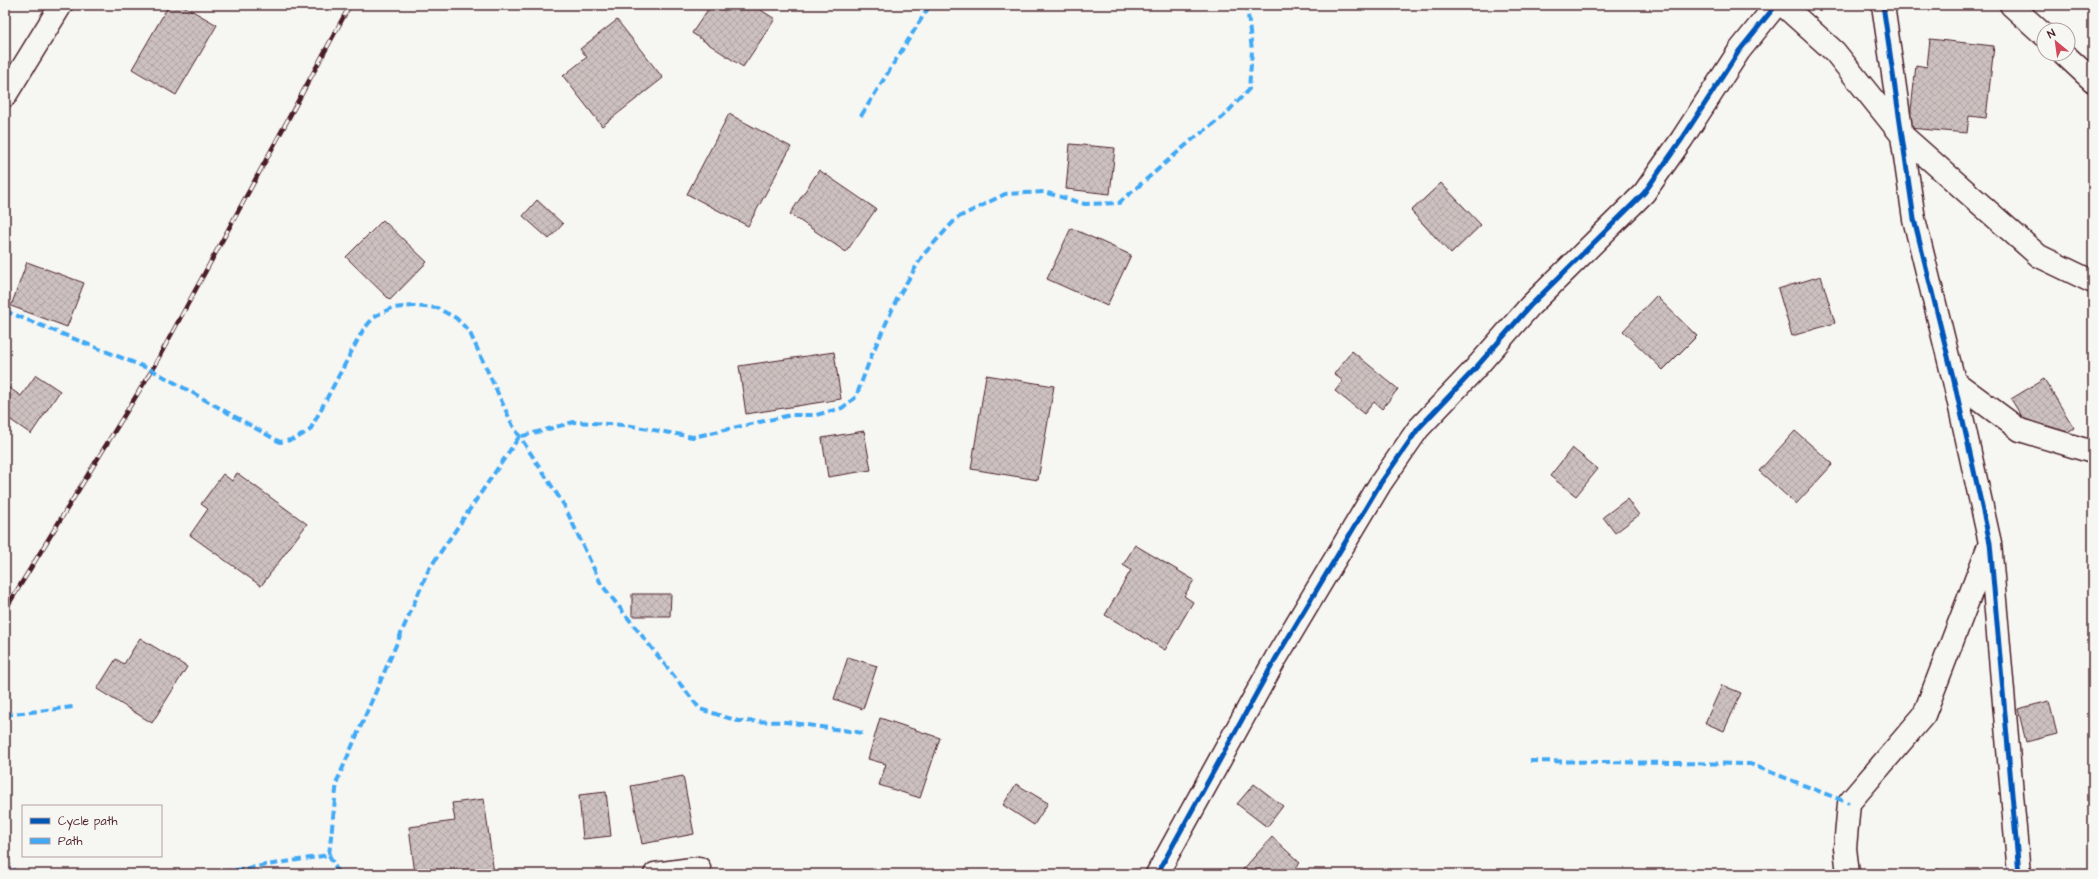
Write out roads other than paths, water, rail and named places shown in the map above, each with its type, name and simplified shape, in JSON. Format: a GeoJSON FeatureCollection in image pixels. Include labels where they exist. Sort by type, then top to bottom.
{"type":"FeatureCollection","features":[{"type":"Feature","properties":{"kind":"street"},"geometry":{"type":"LineString","coordinates":[[5,96],[61,5]]}},
{"type":"Feature","properties":{"kind":"street"},"geometry":{"type":"LineString","coordinates":[[1157,874],[1276,658],[1380,484],[1418,430],[1473,371],[1530,306],[1644,194],[1682,139],[1739,51],[1776,5]]}},
{"type":"Feature","properties":{"kind":"street"},"geometry":{"type":"LineString","coordinates":[[1783,5],[1835,52],[1900,133],[2039,256],[2093,282]]}},
{"type":"Feature","properties":{"kind":"street"},"geometry":{"type":"LineString","coordinates":[[1883,5],[1900,133],[1914,219],[1954,381],[1990,543],[2019,874]]}},
{"type":"Feature","properties":{"kind":"street"},"geometry":{"type":"LineString","coordinates":[[2012,5],[2036,28]]}},
{"type":"Feature","properties":{"kind":"street"},"geometry":{"type":"LineString","coordinates":[[2073,62],[2093,81]]}},
{"type":"Feature","properties":{"kind":"street"},"geometry":{"type":"LineString","coordinates":[[1954,381],[2020,430],[2089,451],[2093,450]]}},
{"type":"Feature","properties":{"kind":"street"},"geometry":{"type":"LineString","coordinates":[[1848,874],[1845,848],[1849,803],[1924,715],[1990,543]]}},
{"type":"Feature","properties":{"kind":"street"},"geometry":{"type":"LineString","coordinates":[[655,874],[699,868]]}},
{"type":"Feature","properties":{"kind":"railway"},"geometry":{"type":"LineString","coordinates":[[5,610],[152,370],[350,5]]}}]}
